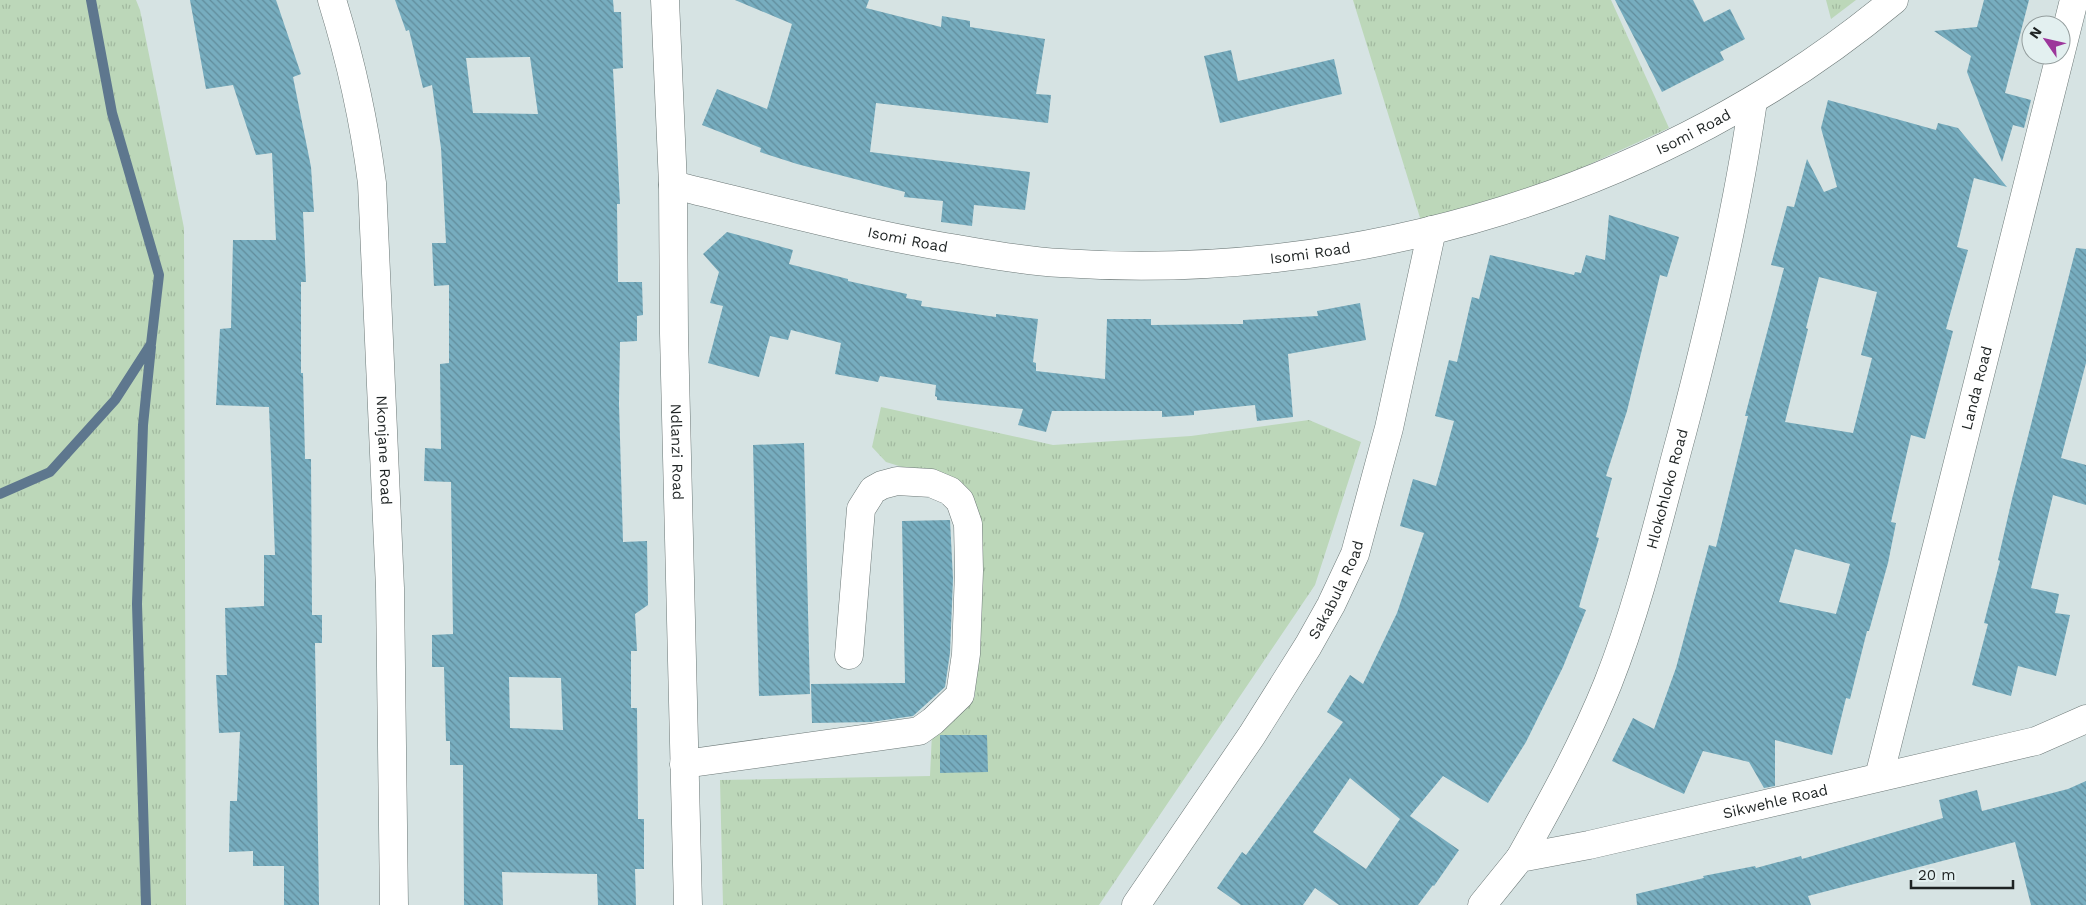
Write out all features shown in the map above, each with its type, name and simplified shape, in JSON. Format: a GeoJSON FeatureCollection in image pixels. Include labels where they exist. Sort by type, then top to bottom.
{"type":"FeatureCollection","features":[{"type":"Feature","properties":{"kind":"street","name":"Nkonjane Road"},"geometry":{"type":"LineString","coordinates":[[332,0],[352,65],[364,119],[372,183],[390,588],[394,905]]}},
{"type":"Feature","properties":{"kind":"street","name":"Ndlanzi Road"},"geometry":{"type":"LineString","coordinates":[[665,0],[673,185],[674,334],[688,905]]}},
{"type":"Feature","properties":{"kind":"street","name":"Isomi Road"},"geometry":{"type":"LineString","coordinates":[[673,185],[878,235],[977,252],[1061,263],[1166,265],[1250,261],[1370,245],[1468,222],[1580,184],[1688,137],[1753,101],[1805,69],[1894,0]]}},
{"type":"Feature","properties":{"kind":"street","name":"Landa Road"},"geometry":{"type":"LineString","coordinates":[[1879,777],[2074,0]]}},
{"type":"Feature","properties":{"kind":"street","name":"Hlokohloko Road"},"geometry":{"type":"LineString","coordinates":[[1520,858],[1586,733],[1608,682],[1636,603],[1689,405],[1731,233],[1753,101]]}},
{"type":"Feature","properties":{"kind":"street","name":"Sakabula Road"},"geometry":{"type":"LineString","coordinates":[[1136,905],[1252,735],[1308,646],[1331,605],[1355,554],[1389,428],[1432,230]]}},
{"type":"Feature","properties":{"kind":"street"},"geometry":{"type":"LineString","coordinates":[[684,764],[920,731],[960,695],[966,654],[968,524],[960,501],[950,491],[931,482],[897,481],[882,485],[873,490],[861,509],[849,655]]}},
{"type":"Feature","properties":{"kind":"street","name":"Sikwehle Road"},"geometry":{"type":"LineString","coordinates":[[1520,858],[1589,845],[2036,741],[2086,720]]}},
{"type":"Feature","properties":{"kind":"street"},"geometry":{"type":"LineString","coordinates":[[1482,905],[1520,858]]}},
{"type":"Feature","properties":{"kind":"green space"},"geometry":{"type":"Polygon","coordinates":[[[0,0],[136,0],[140,10],[184,228],[186,905],[0,905],[0,0]]]}},
{"type":"Feature","properties":{"kind":"green space"},"geometry":{"type":"Polygon","coordinates":[[[1353,0],[1611,0],[1669,128],[1577,170],[1494,202],[1421,221],[1353,0]]]}},
{"type":"Feature","properties":{"kind":"green space"},"geometry":{"type":"Polygon","coordinates":[[[1826,0],[1856,0],[1831,19],[1826,0]]]}},
{"type":"Feature","properties":{"kind":"green space"},"geometry":{"type":"Polygon","coordinates":[[[881,407],[1053,445],[1191,436],[1309,420],[1361,442],[1315,585],[1099,905],[723,905],[720,780],[930,776],[932,733],[975,697],[978,518],[964,486],[886,462],[872,447],[881,407]]]}},
{"type":"Feature","properties":{"kind":"building"},"geometry":{"type":"Polygon","coordinates":[[[190,0],[276,0],[301,74],[293,77],[311,167],[314,212],[303,212],[306,282],[301,282],[301,373],[303,373],[305,459],[311,459],[312,615],[322,615],[322,643],[315,643],[319,905],[284,905],[284,866],[253,866],[253,851],[229,852],[230,801],[237,801],[240,732],[219,733],[216,675],[227,675],[225,608],[264,606],[264,555],[275,555],[269,407],[216,405],[220,329],[231,328],[233,240],[276,240],[272,153],[256,155],[233,85],[206,89],[190,0]]]}},
{"type":"Feature","properties":{"kind":"building"},"geometry":{"type":"Polygon","coordinates":[[[395,0],[613,0],[614,12],[621,12],[623,68],[613,69],[620,204],[617,204],[618,282],[642,282],[643,315],[637,316],[637,341],[620,342],[619,404],[623,542],[647,541],[648,605],[635,614],[637,651],[631,651],[631,708],[637,708],[638,819],[644,819],[644,869],[635,869],[636,905],[598,905],[597,874],[502,872],[503,905],[464,905],[463,765],[450,765],[450,741],[446,741],[444,667],[432,667],[432,635],[453,634],[451,482],[424,481],[425,448],[441,449],[440,364],[449,363],[449,285],[434,286],[432,243],[446,243],[441,148],[432,85],[423,88],[409,30],[406,31],[395,0]],[[530,57],[466,58],[473,113],[538,114],[530,57]],[[509,677],[510,728],[563,730],[561,678],[509,677]]]}},
{"type":"Feature","properties":{"kind":"building"},"geometry":{"type":"Polygon","coordinates":[[[735,0],[869,0],[866,8],[941,27],[942,16],[970,21],[970,27],[1045,39],[1036,94],[1051,95],[1048,123],[876,103],[870,152],[1030,172],[1025,210],[974,205],[972,226],[941,222],[943,201],[904,197],[905,192],[797,164],[760,152],[761,148],[702,125],[717,89],[767,109],[792,24],[735,0]]]}},
{"type":"Feature","properties":{"kind":"building"},"geometry":{"type":"Polygon","coordinates":[[[1615,0],[1693,0],[1704,22],[1730,9],[1745,39],[1720,52],[1724,60],[1662,92],[1615,0]]]}},
{"type":"Feature","properties":{"kind":"building"},"geometry":{"type":"Polygon","coordinates":[[[1984,0],[2029,0],[2025,15],[2021,15],[2021,31],[2005,93],[2031,100],[2024,128],[2013,125],[2002,162],[1967,72],[1971,56],[1934,31],[1977,27],[1984,0]]]}},
{"type":"Feature","properties":{"kind":"building"},"geometry":{"type":"Polygon","coordinates":[[[1231,50],[1238,81],[1334,59],[1342,94],[1220,123],[1204,56],[1231,50]]]}},
{"type":"Feature","properties":{"kind":"building"},"geometry":{"type":"Polygon","coordinates":[[[1828,100],[1936,130],[1938,123],[1958,128],[2007,187],[1974,178],[1957,247],[1968,250],[1946,329],[1953,331],[1925,439],[1911,435],[1891,522],[1896,523],[1888,563],[1869,631],[1867,631],[1850,699],[1846,698],[1832,755],[1775,740],[1775,786],[1764,788],[1749,762],[1703,751],[1684,794],[1612,761],[1633,718],[1654,729],[1676,668],[1709,545],[1716,547],[1748,416],[1745,416],[1784,268],[1771,265],[1787,206],[1794,207],[1807,159],[1824,192],[1837,187],[1821,128],[1828,100]],[[1819,277],[1785,422],[1853,433],[1872,358],[1861,355],[1877,292],[1819,277]],[[1795,549],[1779,602],[1836,614],[1850,564],[1795,549]]]}},
{"type":"Feature","properties":{"kind":"building"},"geometry":{"type":"Polygon","coordinates":[[[1609,215],[1679,237],[1667,277],[1660,275],[1627,411],[1606,476],[1612,478],[1596,537],[1599,538],[1579,607],[1586,610],[1563,667],[1526,742],[1488,803],[1443,776],[1410,816],[1459,850],[1418,905],[1339,905],[1315,888],[1303,905],[1241,905],[1217,888],[1242,852],[1246,855],[1343,722],[1327,712],[1350,675],[1363,684],[1397,613],[1424,533],[1400,526],[1413,479],[1436,486],[1454,421],[1435,416],[1449,360],[1457,362],[1472,297],[1479,299],[1490,255],[1574,275],[1575,272],[1581,273],[1586,255],[1605,260],[1609,215]],[[1350,778],[1313,832],[1366,869],[1400,819],[1350,778]]]}},
{"type":"Feature","properties":{"kind":"building"},"geometry":{"type":"Polygon","coordinates":[[[727,232],[793,250],[789,264],[848,279],[848,281],[907,294],[906,298],[922,301],[921,306],[996,317],[996,314],[1038,319],[1033,362],[1036,363],[1036,371],[1105,379],[1107,319],[1151,319],[1151,325],[1243,324],[1243,320],[1318,316],[1317,311],[1360,303],[1366,340],[1288,354],[1293,417],[1257,421],[1255,405],[1194,411],[1194,415],[1162,417],[1162,411],[1052,411],[1046,432],[1018,425],[1023,409],[937,400],[935,396],[936,385],[880,376],[878,382],[835,374],[841,343],[791,330],[788,340],[770,336],[759,377],[708,363],[723,306],[710,303],[719,272],[703,254],[727,232]]]}},
{"type":"Feature","properties":{"kind":"building"},"geometry":{"type":"Polygon","coordinates":[[[2076,248],[2086,249],[2086,363],[2061,458],[2086,465],[2086,505],[2053,495],[2031,588],[2059,594],[2055,613],[2070,615],[2056,676],[2018,666],[2011,696],[1972,685],[1988,624],[1984,623],[2000,561],[1998,560],[2012,499],[2076,248]]]}},
{"type":"Feature","properties":{"kind":"building"},"geometry":{"type":"Polygon","coordinates":[[[804,443],[810,694],[759,696],[753,445],[804,443]]]}},
{"type":"Feature","properties":{"kind":"building"},"geometry":{"type":"Polygon","coordinates":[[[950,520],[953,579],[950,653],[945,687],[913,716],[871,722],[812,723],[811,684],[905,683],[902,521],[950,520]]]}},
{"type":"Feature","properties":{"kind":"building"},"geometry":{"type":"Polygon","coordinates":[[[940,735],[987,735],[988,772],[940,773],[940,735]]]}},
{"type":"Feature","properties":{"kind":"building"},"geometry":{"type":"Polygon","coordinates":[[[2086,781],[2086,905],[2031,905],[2015,842],[1808,896],[1811,905],[1637,905],[1636,894],[1704,878],[1703,876],[1755,866],[1756,868],[1801,856],[1802,859],[1943,818],[1939,800],[1977,790],[1982,811],[2068,789],[2086,781]]]}},
{"type":"Feature","properties":{"kind":"waterway"},"geometry":{"type":"LineString","coordinates":[[0,494],[50,472],[115,400],[151,344],[159,275],[112,113],[91,0]]}},
{"type":"Feature","properties":{"kind":"waterway"},"geometry":{"type":"LineString","coordinates":[[146,905],[137,604],[143,425],[151,347]]}}]}
